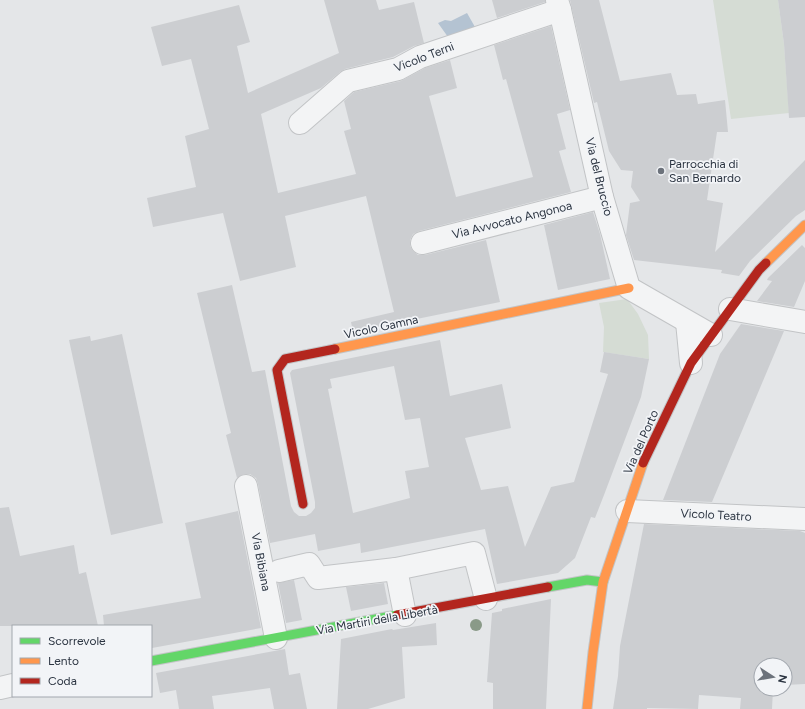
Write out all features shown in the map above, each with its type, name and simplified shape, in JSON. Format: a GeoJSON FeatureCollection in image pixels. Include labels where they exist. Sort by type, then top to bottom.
{"type":"FeatureCollection","features":[{"type":"Feature","properties":{"kind":"street","name":"Vicolo Terni"},"geometry":{"type":"LineString","coordinates":[[300,123],[348,81],[398,69],[420,57],[558,5]]}},
{"type":"Feature","properties":{"kind":"street","name":"Via del Bruccio"},"geometry":{"type":"LineString","coordinates":[[558,5],[602,197],[629,288]]}},
{"type":"Feature","properties":{"kind":"street","name":"Via Avvocato Angonoa"},"geometry":{"type":"LineString","coordinates":[[422,243],[602,197]]}},
{"type":"Feature","properties":{"kind":"street","name":"Via del Porto"},"geometry":{"type":"LineString","coordinates":[[587,709],[603,582],[642,465],[691,363],[759,270],[805,225]]}},
{"type":"Feature","properties":{"kind":"street"},"geometry":{"type":"LineString","coordinates":[[629,288],[711,335]]}},
{"type":"Feature","properties":{"kind":"street","name":"Vicolo Gamna"},"geometry":{"type":"LineString","coordinates":[[303,504],[277,370],[285,359],[629,288]]}},
{"type":"Feature","properties":{"kind":"street"},"geometry":{"type":"LineString","coordinates":[[730,309],[805,322]]}},
{"type":"Feature","properties":{"kind":"street"},"geometry":{"type":"LineString","coordinates":[[687,322],[691,363]]}},
{"type":"Feature","properties":{"kind":"street","name":"Via Bibiana"},"geometry":{"type":"LineString","coordinates":[[246,486],[276,638]]}},
{"type":"Feature","properties":{"kind":"street","name":"Vicolo Teatro"},"geometry":{"type":"LineString","coordinates":[[627,511],[805,519]]}},
{"type":"Feature","properties":{"kind":"street"},"geometry":{"type":"LineString","coordinates":[[279,571],[309,564],[318,578],[396,568],[474,553],[486,599]]}},
{"type":"Feature","properties":{"kind":"street"},"geometry":{"type":"LineString","coordinates":[[396,568],[405,615]]}},
{"type":"Feature","properties":{"kind":"street","name":"Via Martiri della Libertà"},"geometry":{"type":"LineString","coordinates":[[152,661],[587,580],[603,582]]}},
{"type":"Feature","properties":{"kind":"street"},"geometry":{"type":"LineString","coordinates":[[0,688],[12,686]]}},
{"type":"Feature","properties":{"kind":"shaded area"},"geometry":{"type":"Polygon","coordinates":[[[713,0],[778,0],[784,44],[789,113],[731,119],[713,0]]]}},
{"type":"Feature","properties":{"kind":"shaded area"},"geometry":{"type":"Polygon","coordinates":[[[627,299],[638,314],[648,335],[649,359],[603,352],[604,327],[599,303],[627,299]]]}},
{"type":"Feature","properties":{"kind":"water"},"geometry":{"type":"Polygon","coordinates":[[[467,13],[475,27],[448,37],[438,23],[445,20],[451,21],[467,13]]]}},
{"type":"Feature","properties":{"kind":"building"},"geometry":{"type":"Polygon","coordinates":[[[324,0],[376,0],[379,10],[414,2],[424,43],[414,46],[393,57],[345,69],[321,88],[261,114],[278,193],[356,174],[344,131],[351,129],[344,101],[354,92],[401,81],[425,68],[450,60],[457,88],[429,96],[456,197],[533,177],[506,79],[503,80],[494,45],[551,26],[570,110],[557,114],[566,149],[559,151],[571,192],[419,231],[413,234],[410,240],[410,246],[413,251],[418,255],[425,255],[486,240],[500,302],[353,332],[351,322],[394,312],[366,196],[285,216],[296,267],[240,281],[223,213],[153,227],[147,198],[196,187],[185,136],[209,129],[191,59],[162,66],[151,27],[239,5],[250,42],[237,46],[248,93],[339,53],[324,0]]]}},
{"type":"Feature","properties":{"kind":"building"},"geometry":{"type":"Polygon","coordinates":[[[492,0],[545,0],[545,2],[497,18],[492,0]]]}},
{"type":"Feature","properties":{"kind":"building"},"geometry":{"type":"Polygon","coordinates":[[[570,0],[599,0],[620,81],[671,73],[677,95],[696,94],[698,104],[725,100],[728,132],[717,132],[707,200],[723,203],[715,252],[805,160],[805,210],[796,216],[750,261],[739,276],[721,273],[722,270],[634,260],[626,235],[630,203],[640,201],[631,187],[633,171],[621,170],[609,151],[597,102],[594,103],[570,0]]]}},
{"type":"Feature","properties":{"kind":"building"},"geometry":{"type":"Polygon","coordinates":[[[778,0],[805,0],[805,117],[789,118],[784,44],[778,0]]]}},
{"type":"Feature","properties":{"kind":"building"},"geometry":{"type":"Polygon","coordinates":[[[593,212],[600,234],[610,279],[558,290],[544,225],[593,212]]]}},
{"type":"Feature","properties":{"kind":"building"},"geometry":{"type":"Polygon","coordinates":[[[802,245],[805,248],[805,281],[794,307],[757,301],[772,281],[767,280],[768,278],[802,245]]]}},
{"type":"Feature","properties":{"kind":"building"},"geometry":{"type":"Polygon","coordinates":[[[232,285],[252,372],[265,370],[291,506],[294,512],[299,516],[306,516],[311,513],[315,508],[315,502],[290,373],[292,370],[440,340],[450,396],[502,384],[511,428],[465,438],[481,490],[508,486],[525,547],[551,487],[574,482],[608,374],[600,372],[604,352],[649,359],[641,397],[595,518],[591,517],[575,558],[558,573],[497,584],[485,529],[361,553],[360,543],[318,551],[315,534],[270,543],[256,478],[250,474],[244,474],[237,478],[226,435],[231,433],[197,293],[232,285]],[[394,366],[330,379],[332,388],[328,389],[353,513],[410,498],[405,471],[429,467],[420,418],[405,420],[394,366]]]}},
{"type":"Feature","properties":{"kind":"building"},"geometry":{"type":"Polygon","coordinates":[[[741,324],[784,331],[712,502],[663,500],[720,354],[741,324]]]}},
{"type":"Feature","properties":{"kind":"building"},"geometry":{"type":"Polygon","coordinates":[[[122,334],[163,523],[111,535],[69,340],[90,336],[91,341],[122,334]]]}},
{"type":"Feature","properties":{"kind":"building"},"geometry":{"type":"Polygon","coordinates":[[[9,507],[20,556],[74,545],[79,574],[86,572],[98,625],[0,626],[0,508],[9,507]]]}},
{"type":"Feature","properties":{"kind":"building"},"geometry":{"type":"Polygon","coordinates":[[[238,511],[261,628],[152,648],[152,625],[104,625],[103,615],[201,598],[185,523],[238,511]]]}},
{"type":"Feature","properties":{"kind":"building"},"geometry":{"type":"Polygon","coordinates":[[[644,524],[800,531],[805,533],[805,684],[793,685],[793,657],[753,657],[753,697],[773,697],[772,709],[740,709],[741,698],[699,695],[698,709],[613,709],[618,676],[620,646],[644,524]]]}},
{"type":"Feature","properties":{"kind":"building"},"geometry":{"type":"Polygon","coordinates":[[[294,580],[302,620],[286,623],[278,583],[294,580]]]}},
{"type":"Feature","properties":{"kind":"building"},"geometry":{"type":"Polygon","coordinates":[[[384,583],[388,604],[351,611],[346,587],[384,583]]]}},
{"type":"Feature","properties":{"kind":"building"},"geometry":{"type":"Polygon","coordinates":[[[551,599],[546,709],[493,709],[493,683],[487,682],[492,613],[502,611],[502,609],[551,599]]]}},
{"type":"Feature","properties":{"kind":"building"},"geometry":{"type":"Polygon","coordinates":[[[436,623],[437,645],[402,647],[405,698],[368,709],[337,709],[341,639],[392,629],[436,623]]]}},
{"type":"Feature","properties":{"kind":"building"},"geometry":{"type":"Polygon","coordinates":[[[285,649],[289,675],[300,673],[307,709],[274,709],[270,688],[212,696],[214,709],[179,709],[176,690],[160,693],[156,673],[285,649]]]}},
{"type":"Feature","properties":{"kind":"traffic: fast"},"geometry":{"type":"LineString","coordinates":[[548,587],[587,580],[603,582]]}},
{"type":"Feature","properties":{"kind":"traffic: fast"},"geometry":{"type":"LineString","coordinates":[[152,661],[397,615]]}},
{"type":"Feature","properties":{"kind":"traffic: slow"},"geometry":{"type":"LineString","coordinates":[[766,263],[805,225]]}},
{"type":"Feature","properties":{"kind":"traffic: slow"},"geometry":{"type":"LineString","coordinates":[[335,349],[629,288]]}},
{"type":"Feature","properties":{"kind":"traffic: slow"},"geometry":{"type":"LineString","coordinates":[[587,709],[603,582],[643,463]]}},
{"type":"Feature","properties":{"kind":"traffic: jam"},"geometry":{"type":"LineString","coordinates":[[643,463],[691,363],[759,270],[766,263]]}},
{"type":"Feature","properties":{"kind":"traffic: jam"},"geometry":{"type":"LineString","coordinates":[[303,504],[277,370],[285,359],[335,349]]}},
{"type":"Feature","properties":{"kind":"traffic: jam"},"geometry":{"type":"LineString","coordinates":[[397,615],[548,587]]}},
{"type":"Feature","properties":{"kind":"place","name":"Parrocchia di San Bernardo"},"geometry":{"type":"Point","coordinates":[661,171]}}]}
